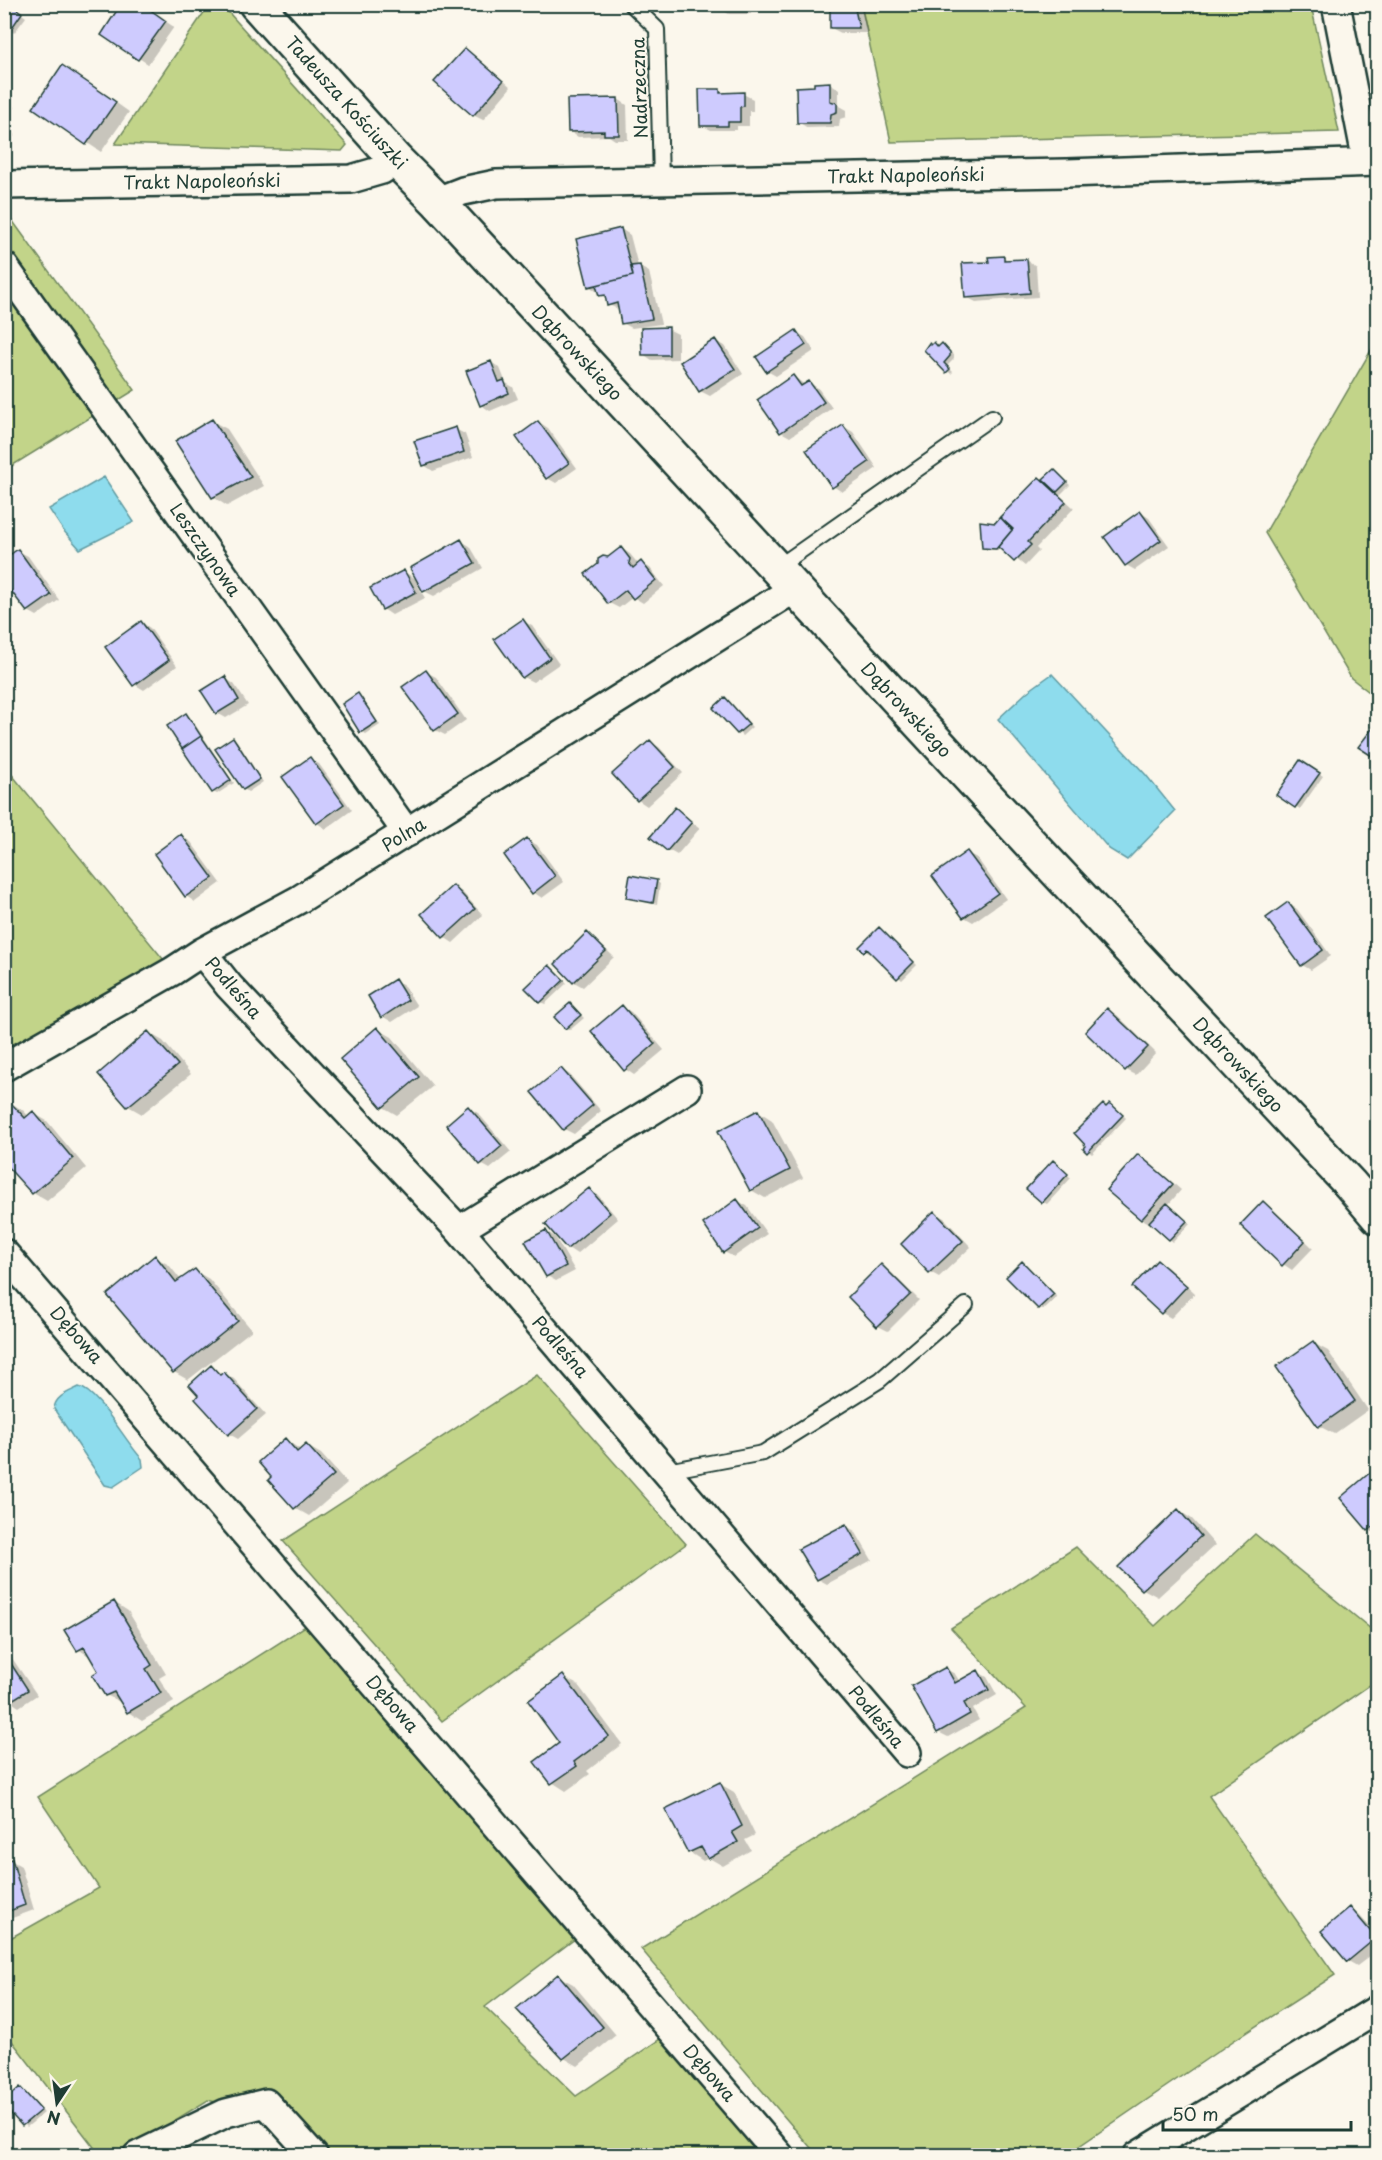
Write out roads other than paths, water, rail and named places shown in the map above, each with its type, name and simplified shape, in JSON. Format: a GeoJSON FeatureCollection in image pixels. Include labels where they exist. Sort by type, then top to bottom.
{"type":"FeatureCollection","features":[{"type":"Feature","properties":{"kind":"street","name":"Tadeusza Kościuszki"},"geometry":{"type":"LineString","coordinates":[[256,4],[396,160],[437,201]]}},
{"type":"Feature","properties":{"kind":"street"},"geometry":{"type":"LineString","coordinates":[[1336,4],[1372,162]]}},
{"type":"Feature","properties":{"kind":"street","name":"Trakt Napoleoński"},"geometry":{"type":"LineString","coordinates":[[4,184],[351,179],[382,170],[396,160]]}},
{"type":"Feature","properties":{"kind":"street","name":"Trakt Napoleoński"},"geometry":{"type":"LineString","coordinates":[[437,201],[463,191],[496,184],[1067,173],[1372,162]]}},
{"type":"Feature","properties":{"kind":"street","name":"Dąbrowskiego"},"geometry":{"type":"LineString","coordinates":[[437,201],[785,579],[1350,1184],[1377,1217]]}},
{"type":"Feature","properties":{"kind":"street","name":"Leszczynowa"},"geometry":{"type":"LineString","coordinates":[[4,266],[406,833]]}},
{"type":"Feature","properties":{"kind":"street","name":"Polna"},"geometry":{"type":"LineString","coordinates":[[4,1067],[202,952],[300,899],[406,833],[785,579]]}},
{"type":"Feature","properties":{"kind":"street","name":"Podleśna"},"geometry":{"type":"LineString","coordinates":[[202,952],[229,986],[459,1230],[907,1753]]}},
{"type":"Feature","properties":{"kind":"street"},"geometry":{"type":"LineString","coordinates":[[459,1230],[687,1089]]}},
{"type":"Feature","properties":{"kind":"street","name":"Dębowa"},"geometry":{"type":"LineString","coordinates":[[4,1252],[780,2156]]}},
{"type":"Feature","properties":{"kind":"street"},"geometry":{"type":"LineString","coordinates":[[1137,2156],[1377,2009]]}},
{"type":"Feature","properties":{"kind":"street"},"geometry":{"type":"LineString","coordinates":[[137,2156],[226,2113],[266,2103],[314,2156]]}},
{"type":"Feature","properties":{"kind":"lane","name":"Nadrzeczna"},"geometry":{"type":"LineString","coordinates":[[631,4],[657,29],[661,180]]}},
{"type":"Feature","properties":{"kind":"lane"},"geometry":{"type":"LineString","coordinates":[[785,579],[992,417]]}},
{"type":"Feature","properties":{"kind":"lane"},"geometry":{"type":"LineString","coordinates":[[667,1471],[763,1453],[880,1380],[966,1305]]}},
{"type":"Feature","properties":{"kind":"water"},"geometry":{"type":"Polygon","coordinates":[[[104,477],[134,522],[80,549],[49,509],[104,477]]]}},
{"type":"Feature","properties":{"kind":"water"},"geometry":{"type":"Polygon","coordinates":[[[1052,674],[1146,775],[1175,811],[1127,860],[1109,849],[998,719],[1027,692],[1052,674]]]}},
{"type":"Feature","properties":{"kind":"water"},"geometry":{"type":"Polygon","coordinates":[[[79,1387],[95,1398],[142,1459],[143,1467],[113,1487],[105,1485],[54,1409],[60,1398],[79,1387]]]}}]}
